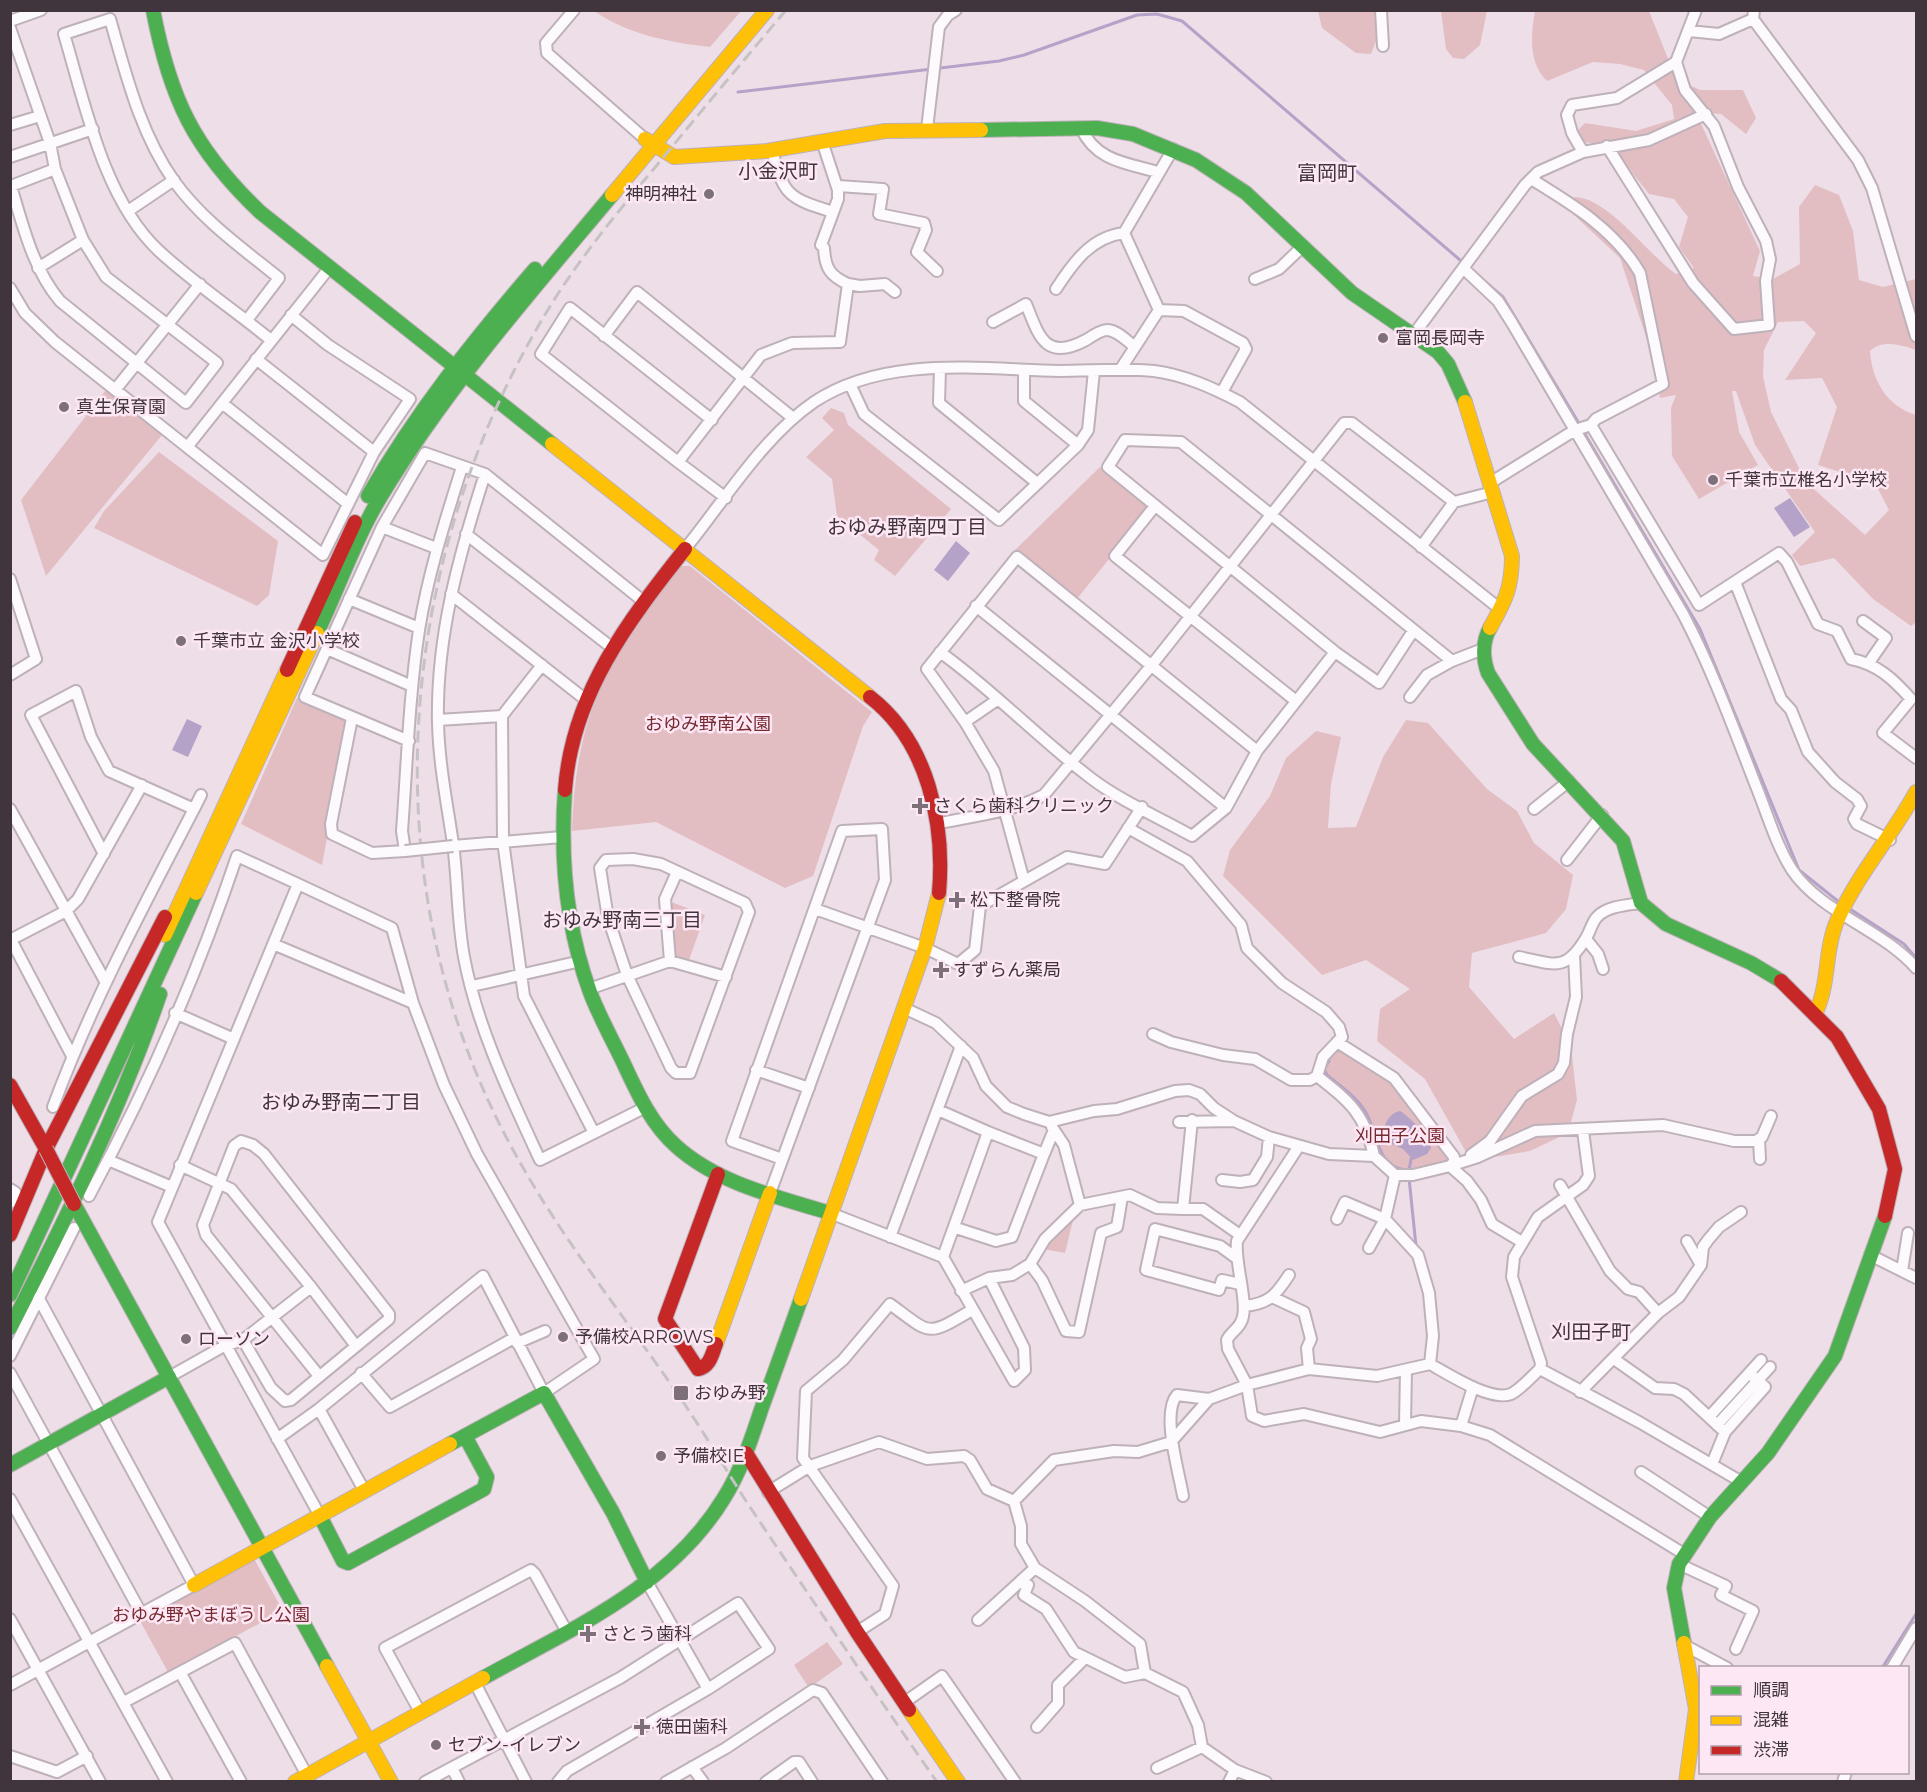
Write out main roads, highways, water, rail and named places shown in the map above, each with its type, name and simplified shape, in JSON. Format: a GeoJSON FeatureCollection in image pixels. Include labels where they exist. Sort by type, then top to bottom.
{"type":"FeatureCollection","features":[{"type":"Feature","properties":{"kind":"waterway"},"geometry":{"type":"LineString","coordinates":[[738,92],[999,61],[1024,55],[1137,15],[1157,14],[1182,21],[1503,297],[1580,425]]}},
{"type":"Feature","properties":{"kind":"waterway"},"geometry":{"type":"LineString","coordinates":[[1583,431],[1700,629],[1799,870],[1839,902]]}},
{"type":"Feature","properties":{"kind":"waterway"},"geometry":{"type":"LineString","coordinates":[[1850,909],[1904,944],[1916,958]]}},
{"type":"Feature","properties":{"kind":"waterway"},"geometry":{"type":"LineString","coordinates":[[1329,1061],[1324,1069],[1327,1075],[1348,1092],[1365,1111],[1388,1162],[1405,1170]]}},
{"type":"Feature","properties":{"kind":"waterway"},"geometry":{"type":"LineString","coordinates":[[1375,1135],[1385,1139]]}},
{"type":"Feature","properties":{"kind":"waterway"},"geometry":{"type":"LineString","coordinates":[[1409,1171],[1411,1159]]}},
{"type":"Feature","properties":{"kind":"waterway"},"geometry":{"type":"LineString","coordinates":[[1409,1178],[1416,1246]]}},
{"type":"Feature","properties":{"kind":"waterway"},"geometry":{"type":"LineString","coordinates":[[1883,1666],[1916,1614]]}},
{"type":"Feature","properties":{"kind":"railway"},"geometry":{"type":"LineString","coordinates":[[786,10],[586,253],[546,313],[495,410],[456,513],[431,619],[418,727],[420,835],[436,942],[466,1047],[512,1148],[570,1242],[686,1407],[748,1504],[937,1782]]}},
{"type":"Feature","properties":{"kind":"place","name":"神明神社"},"geometry":{"type":"Point","coordinates":[709,194]}},
{"type":"Feature","properties":{"kind":"place","name":"富岡長岡寺"},"geometry":{"type":"Point","coordinates":[1383,338]}},
{"type":"Feature","properties":{"kind":"place","name":"真生保育園"},"geometry":{"type":"Point","coordinates":[64,407]}},
{"type":"Feature","properties":{"kind":"place","name":"千葉市立椎名小学校"},"geometry":{"type":"Point","coordinates":[1713,480]}},
{"type":"Feature","properties":{"kind":"place","name":"千葉市立 金沢小学校"},"geometry":{"type":"Point","coordinates":[181,641]}},
{"type":"Feature","properties":{"kind":"place","name":"さくら歯科クリニック"},"geometry":{"type":"Point","coordinates":[920,806]}},
{"type":"Feature","properties":{"kind":"place","name":"松下整骨院"},"geometry":{"type":"Point","coordinates":[957,900]}},
{"type":"Feature","properties":{"kind":"place","name":"すずらん薬局"},"geometry":{"type":"Point","coordinates":[941,970]}},
{"type":"Feature","properties":{"kind":"place","name":"予備校ARROWS"},"geometry":{"type":"Point","coordinates":[563,1337]}},
{"type":"Feature","properties":{"kind":"place","name":"ローソン"},"geometry":{"type":"Point","coordinates":[186,1339]}},
{"type":"Feature","properties":{"kind":"place","name":"おゆみ野"},"geometry":{"type":"Point","coordinates":[681,1393]}},
{"type":"Feature","properties":{"kind":"place","name":"予備校IE"},"geometry":{"type":"Point","coordinates":[661,1456]}},
{"type":"Feature","properties":{"kind":"place","name":"さとう歯科"},"geometry":{"type":"Point","coordinates":[588,1634]}},
{"type":"Feature","properties":{"kind":"place","name":"徳田歯科"},"geometry":{"type":"Point","coordinates":[642,1727]}},
{"type":"Feature","properties":{"kind":"place","name":"セブン-イレブン"},"geometry":{"type":"Point","coordinates":[436,1745]}},
{"type":"Feature","properties":{"kind":"district","name":"小金沢町"},"geometry":{"type":"Point","coordinates":[778,171]}},
{"type":"Feature","properties":{"kind":"district","name":"富岡町"},"geometry":{"type":"Point","coordinates":[1327,173]}},
{"type":"Feature","properties":{"kind":"district","name":"おゆみ野南四丁目"},"geometry":{"type":"Point","coordinates":[907,527]}},
{"type":"Feature","properties":{"kind":"district","name":"おゆみ野南三丁目"},"geometry":{"type":"Point","coordinates":[622,920]}},
{"type":"Feature","properties":{"kind":"district","name":"おゆみ野南二丁目"},"geometry":{"type":"Point","coordinates":[341,1102]}},
{"type":"Feature","properties":{"kind":"district","name":"刈田子町"},"geometry":{"type":"Point","coordinates":[1591,1332]}},
{"type":"Feature","properties":{"kind":"park label","name":"おゆみ野南公園"},"geometry":{"type":"Point","coordinates":[708,724]}},
{"type":"Feature","properties":{"kind":"park label","name":"刈田子公園"},"geometry":{"type":"Point","coordinates":[1400,1136]}},
{"type":"Feature","properties":{"kind":"park label","name":"おゆみ野やまぼうし公園"},"geometry":{"type":"Point","coordinates":[211,1615]}}]}
